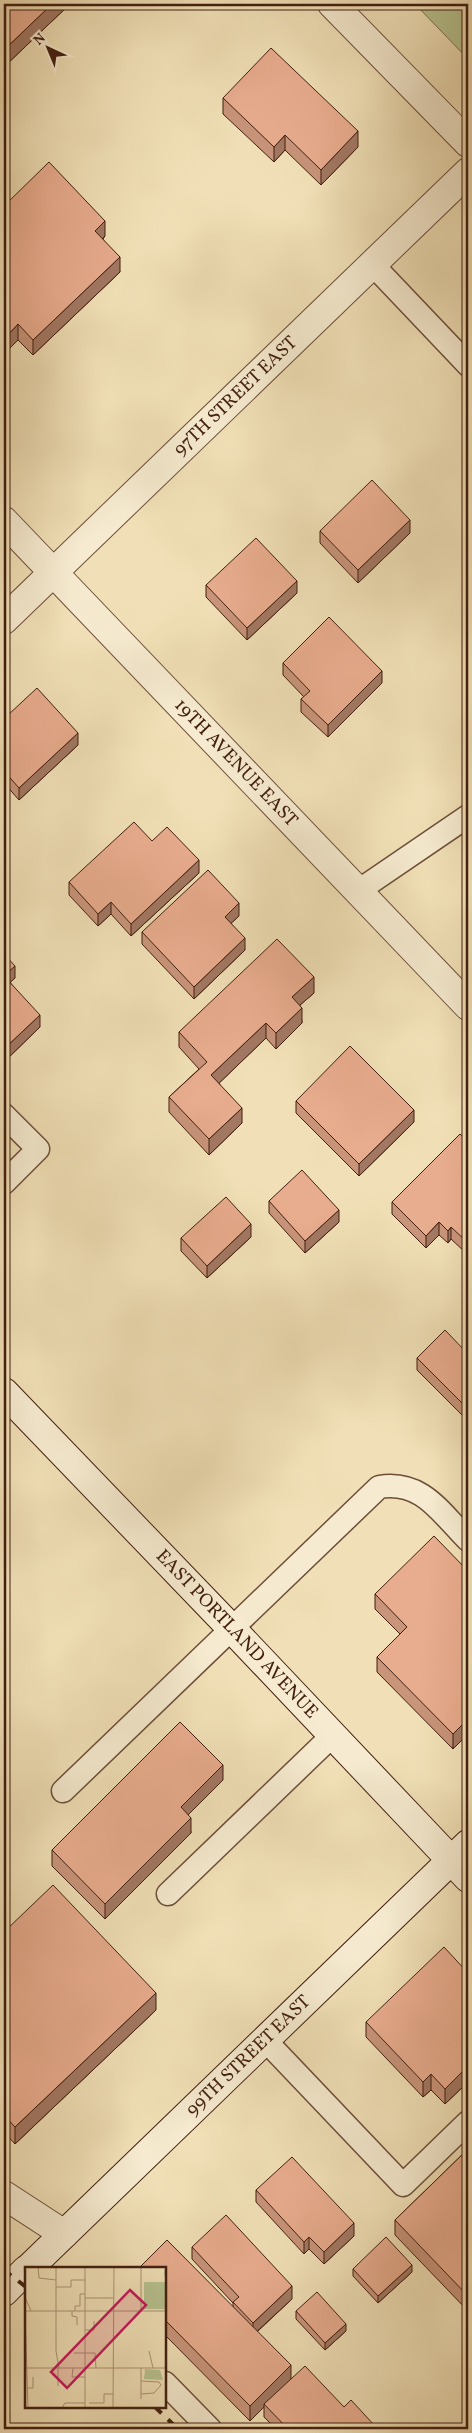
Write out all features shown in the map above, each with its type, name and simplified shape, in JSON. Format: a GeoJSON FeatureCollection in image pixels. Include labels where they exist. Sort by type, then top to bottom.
{"type":"FeatureCollection","features":[{"type":"Feature","properties":{"kind":"street"},"geometry":{"type":"LineString","coordinates":[[332,4],[468,143]]}},
{"type":"Feature","properties":{"kind":"street","name":"97TH STREET EAST"},"geometry":{"type":"LineString","coordinates":[[4,620],[468,172]]}},
{"type":"Feature","properties":{"kind":"street","name":"19TH AVENUE EAST"},"geometry":{"type":"LineString","coordinates":[[4,521],[468,1006]]}},
{"type":"Feature","properties":{"kind":"street","name":"EAST PORTLAND AVENUE"},"geometry":{"type":"LineString","coordinates":[[4,1392],[333,1735],[463,1861]]}},
{"type":"Feature","properties":{"kind":"street","name":"99TH STREET EAST"},"geometry":{"type":"LineString","coordinates":[[35,2266],[64,2234],[265,2040],[463,1861]]}},
{"type":"Feature","properties":{"kind":"street"},"geometry":{"type":"LineString","coordinates":[[4,2195],[64,2234]]}},
{"type":"Feature","properties":{"kind":"street","name":"99TH STREET EAST"},"geometry":{"type":"LineString","coordinates":[[4,2292],[25,2274]]}},
{"type":"Feature","properties":{"kind":"lane"},"geometry":{"type":"LineString","coordinates":[[372,265],[468,365]]}},
{"type":"Feature","properties":{"kind":"lane"},"geometry":{"type":"LineString","coordinates":[[358,891],[468,816]]}},
{"type":"Feature","properties":{"kind":"lane"},"geometry":{"type":"LineString","coordinates":[[4,1115],[38,1149],[4,1183]]}},
{"type":"Feature","properties":{"kind":"lane"},"geometry":{"type":"LineString","coordinates":[[63,1790],[379,1487],[405,1486],[420,1493],[468,1540]]}},
{"type":"Feature","properties":{"kind":"lane"},"geometry":{"type":"LineString","coordinates":[[168,1894],[333,1735]]}},
{"type":"Feature","properties":{"kind":"lane"},"geometry":{"type":"LineString","coordinates":[[265,2040],[403,2184],[468,2122]]}},
{"type":"Feature","properties":{"kind":"lane"},"geometry":{"type":"LineString","coordinates":[[166,2384],[210,2429]]}},
{"type":"Feature","properties":{"kind":"green space"},"geometry":{"type":"Polygon","coordinates":[[[415,4],[468,4],[468,59],[415,4]]]}},
{"type":"Feature","properties":{"kind":"building"},"geometry":{"type":"Polygon","coordinates":[[[4,4],[52,4],[6,48],[4,45],[4,4]]]}},
{"type":"Feature","properties":{"kind":"building"},"geometry":{"type":"Polygon","coordinates":[[[271,48],[358,131],[321,170],[285,135],[274,147],[223,98],[271,48]]]}},
{"type":"Feature","properties":{"kind":"building"},"geometry":{"type":"Polygon","coordinates":[[[4,82],[8,87],[4,91],[4,82]]]}},
{"type":"Feature","properties":{"kind":"building"},"geometry":{"type":"Polygon","coordinates":[[[49,162],[105,221],[95,231],[120,257],[33,340],[18,324],[4,339],[4,206],[49,162]]]}},
{"type":"Feature","properties":{"kind":"building"},"geometry":{"type":"Polygon","coordinates":[[[372,480],[410,520],[358,570],[320,531],[372,480]]]}},
{"type":"Feature","properties":{"kind":"building"},"geometry":{"type":"Polygon","coordinates":[[[256,538],[297,581],[247,628],[206,585],[256,538]]]}},
{"type":"Feature","properties":{"kind":"building"},"geometry":{"type":"Polygon","coordinates":[[[329,617],[382,671],[328,725],[301,699],[310,691],[283,663],[329,617]]]}},
{"type":"Feature","properties":{"kind":"building"},"geometry":{"type":"Polygon","coordinates":[[[37,688],[78,733],[19,788],[4,771],[4,710],[8,715],[37,688]]]}},
{"type":"Feature","properties":{"kind":"building"},"geometry":{"type":"Polygon","coordinates":[[[134,822],[152,841],[167,827],[199,860],[131,924],[111,902],[98,914],[69,882],[134,822]]]}},
{"type":"Feature","properties":{"kind":"building"},"geometry":{"type":"Polygon","coordinates":[[[208,870],[239,903],[225,917],[245,938],[194,987],[142,932],[208,870]]]}},
{"type":"Feature","properties":{"kind":"building"},"geometry":{"type":"Polygon","coordinates":[[[277,939],[314,977],[292,997],[302,1008],[276,1033],[266,1023],[211,1075],[242,1108],[209,1139],[169,1097],[207,1062],[179,1032],[277,939]]]}},
{"type":"Feature","properties":{"kind":"building"},"geometry":{"type":"Polygon","coordinates":[[[4,954],[15,966],[4,976],[4,954]]]}},
{"type":"Feature","properties":{"kind":"building"},"geometry":{"type":"Polygon","coordinates":[[[4,976],[40,1015],[6,1047],[4,1045],[4,976]]]}},
{"type":"Feature","properties":{"kind":"building"},"geometry":{"type":"Polygon","coordinates":[[[350,1046],[414,1110],[359,1164],[296,1101],[350,1046]]]}},
{"type":"Feature","properties":{"kind":"building"},"geometry":{"type":"Polygon","coordinates":[[[460,1134],[468,1142],[468,1238],[466,1241],[451,1227],[448,1231],[439,1222],[426,1236],[392,1202],[460,1134]]]}},
{"type":"Feature","properties":{"kind":"building"},"geometry":{"type":"Polygon","coordinates":[[[302,1170],[339,1210],[305,1241],[269,1201],[302,1170]]]}},
{"type":"Feature","properties":{"kind":"building"},"geometry":{"type":"Polygon","coordinates":[[[226,1197],[251,1224],[207,1266],[181,1238],[226,1197]]]}},
{"type":"Feature","properties":{"kind":"building"},"geometry":{"type":"Polygon","coordinates":[[[445,1330],[468,1354],[468,1399],[463,1404],[417,1358],[445,1330]]]}},
{"type":"Feature","properties":{"kind":"building"},"geometry":{"type":"Polygon","coordinates":[[[434,1536],[468,1571],[468,1719],[453,1734],[377,1657],[407,1627],[375,1594],[434,1536]]]}},
{"type":"Feature","properties":{"kind":"building"},"geometry":{"type":"Polygon","coordinates":[[[180,1722],[223,1765],[181,1807],[191,1818],[105,1904],[52,1850],[180,1722]]]}},
{"type":"Feature","properties":{"kind":"building"},"geometry":{"type":"Polygon","coordinates":[[[53,1885],[156,1993],[15,2127],[4,2115],[4,1932],[53,1885]]]}},
{"type":"Feature","properties":{"kind":"building"},"geometry":{"type":"Polygon","coordinates":[[[444,1947],[468,1973],[468,2066],[445,2089],[431,2074],[423,2082],[366,2022],[444,1947]]]}},
{"type":"Feature","properties":{"kind":"building"},"geometry":{"type":"Polygon","coordinates":[[[468,2149],[468,2296],[395,2220],[468,2149]]]}},
{"type":"Feature","properties":{"kind":"building"},"geometry":{"type":"Polygon","coordinates":[[[292,2157],[354,2223],[324,2252],[309,2237],[304,2242],[256,2190],[292,2157]]]}},
{"type":"Feature","properties":{"kind":"building"},"geometry":{"type":"Polygon","coordinates":[[[226,2215],[292,2286],[253,2323],[233,2302],[239,2297],[192,2247],[226,2215]]]}},
{"type":"Feature","properties":{"kind":"building"},"geometry":{"type":"Polygon","coordinates":[[[386,2237],[412,2265],[378,2296],[353,2269],[386,2237]]]}},
{"type":"Feature","properties":{"kind":"building"},"geometry":{"type":"Polygon","coordinates":[[[167,2240],[291,2365],[250,2406],[166,2321],[166,2267],[140,2267],[167,2240]]]}},
{"type":"Feature","properties":{"kind":"building"},"geometry":{"type":"Polygon","coordinates":[[[317,2292],[346,2324],[325,2343],[296,2311],[317,2292]]]}},
{"type":"Feature","properties":{"kind":"building"},"geometry":{"type":"Polygon","coordinates":[[[305,2366],[344,2407],[351,2400],[375,2426],[371,2429],[288,2429],[264,2404],[305,2366]]]}},
{"type":"Feature","properties":{"kind":"railway"},"geometry":{"type":"LineString","coordinates":[[4,2270],[25,2286]]}},
{"type":"Feature","properties":{"kind":"railway"},"geometry":{"type":"LineString","coordinates":[[156,2408],[178,2429]]}}]}
